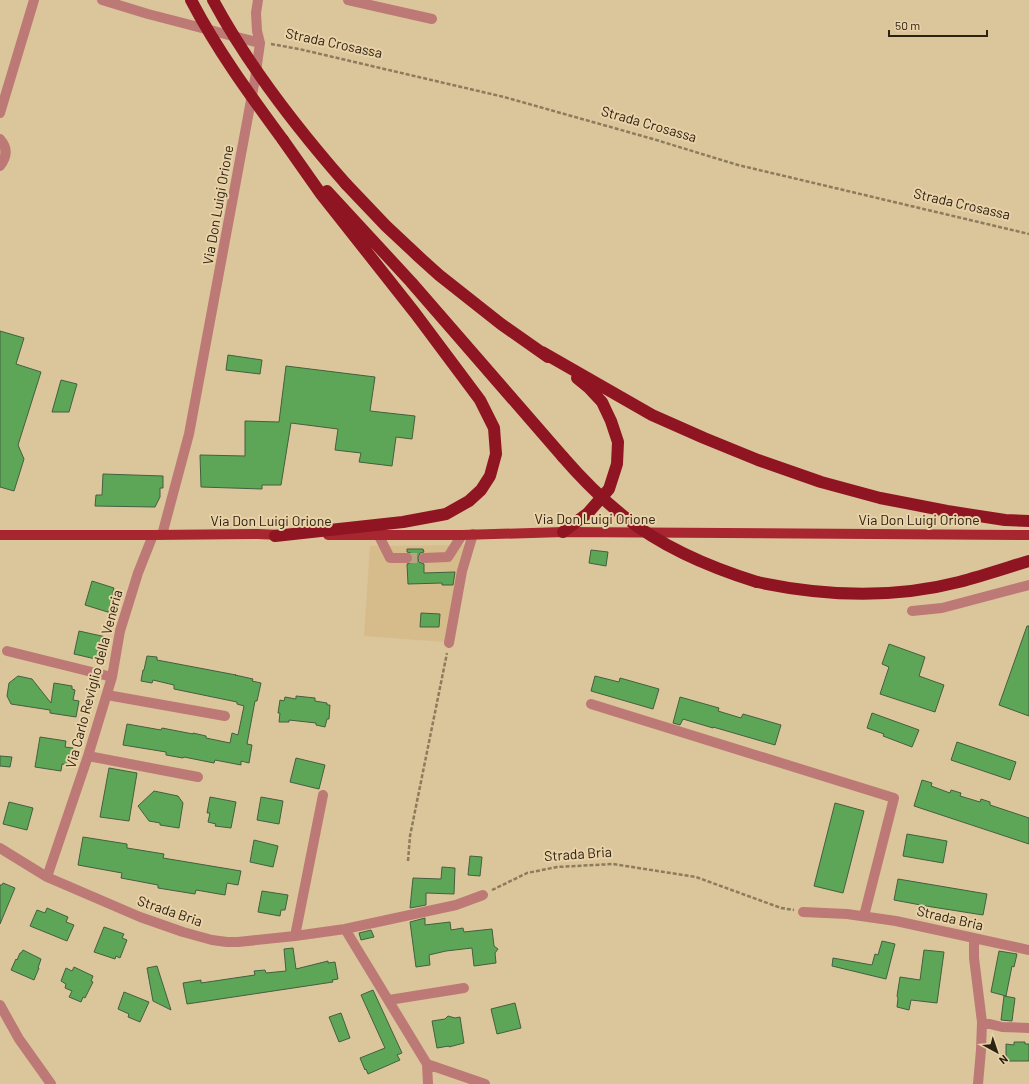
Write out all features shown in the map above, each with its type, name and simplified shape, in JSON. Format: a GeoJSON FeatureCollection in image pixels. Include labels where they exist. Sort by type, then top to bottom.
{"type":"FeatureCollection","features":[{"type":"Feature","properties":{"kind":"highway"},"geometry":{"type":"LineString","coordinates":[[192,0],[228,64],[283,140],[324,192],[480,400],[494,428],[496,454],[490,476],[481,490],[469,501],[446,514],[403,522],[275,536]]}},
{"type":"Feature","properties":{"kind":"highway"},"geometry":{"type":"LineString","coordinates":[[214,0],[239,44],[264,82],[322,157],[386,226],[439,275],[501,324],[572,374],[588,387],[602,402],[618,442],[617,464],[609,490],[588,513],[562,532]]}},
{"type":"Feature","properties":{"kind":"highway"},"geometry":{"type":"LineString","coordinates":[[324,192],[411,282],[580,477],[628,520],[658,540],[687,555],[725,571],[757,582],[780,587],[833,593],[888,593],[923,589],[958,582],[1029,561]]}},
{"type":"Feature","properties":{"kind":"highway"},"geometry":{"type":"LineString","coordinates":[[542,352],[652,415],[758,460],[820,482],[880,498],[948,511],[1005,520],[1029,521]]}},
{"type":"Feature","properties":{"kind":"main road","name":"Via Don Luigi Orione"},"geometry":{"type":"LineString","coordinates":[[0,534],[257,534],[275,536],[378,534],[462,535],[562,532],[1029,535]]}},
{"type":"Feature","properties":{"kind":"street"},"geometry":{"type":"LineString","coordinates":[[0,113],[34,0]]}},
{"type":"Feature","properties":{"kind":"street"},"geometry":{"type":"LineString","coordinates":[[102,0],[148,14],[260,43],[257,31],[256,13],[258,0]]}},
{"type":"Feature","properties":{"kind":"street"},"geometry":{"type":"LineString","coordinates":[[348,0],[432,19]]}},
{"type":"Feature","properties":{"kind":"street","name":"Via Don Luigi Orione"},"geometry":{"type":"LineString","coordinates":[[157,535],[189,434],[252,94],[260,43]]}},
{"type":"Feature","properties":{"kind":"street"},"geometry":{"type":"LineString","coordinates":[[0,139],[6,149],[6,155],[0,166]]}},
{"type":"Feature","properties":{"kind":"street"},"geometry":{"type":"LineString","coordinates":[[378,534],[390,558],[407,558]]}},
{"type":"Feature","properties":{"kind":"street"},"geometry":{"type":"LineString","coordinates":[[450,643],[462,571],[473,534]]}},
{"type":"Feature","properties":{"kind":"street","name":"Via Carlo Reviglio della Veneria"},"geometry":{"type":"LineString","coordinates":[[47,877],[88,756],[107,694],[112,677],[120,631],[138,573],[157,535]]}},
{"type":"Feature","properties":{"kind":"street"},"geometry":{"type":"LineString","coordinates":[[424,558],[448,557],[462,535]]}},
{"type":"Feature","properties":{"kind":"street"},"geometry":{"type":"LineString","coordinates":[[912,611],[942,608],[1029,585]]}},
{"type":"Feature","properties":{"kind":"street"},"geometry":{"type":"LineString","coordinates":[[7,651],[112,677]]}},
{"type":"Feature","properties":{"kind":"street"},"geometry":{"type":"LineString","coordinates":[[107,694],[225,716]]}},
{"type":"Feature","properties":{"kind":"street"},"geometry":{"type":"LineString","coordinates":[[591,704],[894,798],[864,916]]}},
{"type":"Feature","properties":{"kind":"street"},"geometry":{"type":"LineString","coordinates":[[88,756],[198,777]]}},
{"type":"Feature","properties":{"kind":"street"},"geometry":{"type":"LineString","coordinates":[[295,936],[323,795]]}},
{"type":"Feature","properties":{"kind":"street","name":"Strada Bria"},"geometry":{"type":"LineString","coordinates":[[0,848],[47,877],[140,917],[183,932],[212,940],[238,942],[345,929],[456,905],[483,895]]}},
{"type":"Feature","properties":{"kind":"street","name":"Strada Bria"},"geometry":{"type":"LineString","coordinates":[[803,912],[847,914],[896,921],[1029,950]]}},
{"type":"Feature","properties":{"kind":"street"},"geometry":{"type":"LineString","coordinates":[[345,929],[427,1064],[428,1084]]}},
{"type":"Feature","properties":{"kind":"street"},"geometry":{"type":"LineString","coordinates":[[974,938],[974,958],[982,1022],[978,1084]]}},
{"type":"Feature","properties":{"kind":"street"},"geometry":{"type":"LineString","coordinates":[[389,1000],[464,988]]}},
{"type":"Feature","properties":{"kind":"street"},"geometry":{"type":"LineString","coordinates":[[0,1005],[19,1039],[51,1084]]}},
{"type":"Feature","properties":{"kind":"street"},"geometry":{"type":"LineString","coordinates":[[982,1022],[1002,1027],[1029,1028]]}},
{"type":"Feature","properties":{"kind":"street"},"geometry":{"type":"LineString","coordinates":[[427,1064],[485,1084]]}},
{"type":"Feature","properties":{"kind":"path","name":"Strada Crosassa"},"geometry":{"type":"LineString","coordinates":[[260,43],[298,48],[504,97],[653,139],[738,165],[1029,234]]}},
{"type":"Feature","properties":{"kind":"path"},"geometry":{"type":"LineString","coordinates":[[408,861],[410,836],[450,643]]}},
{"type":"Feature","properties":{"kind":"path","name":"Strada Bria"},"geometry":{"type":"LineString","coordinates":[[483,895],[527,873],[557,867],[613,864],[696,877],[781,908],[803,912]]}},
{"type":"Feature","properties":{"kind":"shaded area"},"geometry":{"type":"Polygon","coordinates":[[[466,545],[446,642],[364,636],[370,546],[466,545]]]}},
{"type":"Feature","properties":{"kind":"building"},"geometry":{"type":"Polygon","coordinates":[[[0,331],[24,338],[16,364],[41,372],[18,445],[24,459],[14,491],[0,487],[0,331]]]}},
{"type":"Feature","properties":{"kind":"building"},"geometry":{"type":"Polygon","coordinates":[[[228,355],[262,360],[260,374],[226,370],[228,355]]]}},
{"type":"Feature","properties":{"kind":"building"},"geometry":{"type":"Polygon","coordinates":[[[286,366],[375,377],[370,411],[415,416],[412,439],[396,437],[392,466],[359,462],[361,453],[335,450],[338,429],[291,423],[281,485],[262,485],[262,489],[201,487],[200,455],[245,456],[245,421],[279,422],[286,366]]]}},
{"type":"Feature","properties":{"kind":"building"},"geometry":{"type":"Polygon","coordinates":[[[61,380],[77,384],[69,412],[52,412],[61,380]]]}},
{"type":"Feature","properties":{"kind":"building"},"geometry":{"type":"Polygon","coordinates":[[[103,474],[163,476],[163,488],[160,488],[160,497],[155,507],[95,506],[96,495],[102,495],[103,474]]]}},
{"type":"Feature","properties":{"kind":"building"},"geometry":{"type":"Polygon","coordinates":[[[407,549],[423,549],[424,552],[420,553],[418,558],[419,562],[424,564],[424,573],[455,572],[453,585],[442,585],[442,583],[408,584],[407,564],[412,562],[413,558],[411,553],[407,552],[407,549]]]}},
{"type":"Feature","properties":{"kind":"building"},"geometry":{"type":"Polygon","coordinates":[[[591,550],[608,552],[606,566],[589,563],[591,550]]]}},
{"type":"Feature","properties":{"kind":"building"},"geometry":{"type":"Polygon","coordinates":[[[92,581],[114,588],[112,596],[116,597],[111,613],[85,605],[92,581]]]}},
{"type":"Feature","properties":{"kind":"building"},"geometry":{"type":"Polygon","coordinates":[[[421,613],[440,614],[439,627],[420,627],[421,613]]]}},
{"type":"Feature","properties":{"kind":"building"},"geometry":{"type":"Polygon","coordinates":[[[1027,626],[1029,626],[1029,716],[999,705],[1027,626]]]}},
{"type":"Feature","properties":{"kind":"building"},"geometry":{"type":"Polygon","coordinates":[[[79,631],[106,637],[100,660],[74,654],[79,631]]]}},
{"type":"Feature","properties":{"kind":"building"},"geometry":{"type":"Polygon","coordinates":[[[889,644],[925,657],[919,676],[944,685],[935,712],[880,694],[889,667],[882,664],[889,644]]]}},
{"type":"Feature","properties":{"kind":"building"},"geometry":{"type":"Polygon","coordinates":[[[147,656],[157,657],[157,660],[253,679],[252,681],[261,683],[257,701],[255,701],[247,744],[252,745],[249,763],[241,761],[241,765],[215,760],[214,763],[166,755],[166,752],[123,745],[127,724],[161,730],[162,728],[193,733],[206,736],[206,738],[230,743],[232,733],[238,735],[244,706],[237,704],[237,702],[174,689],[174,685],[153,680],[152,683],[141,681],[147,656]]]}},
{"type":"Feature","properties":{"kind":"building"},"geometry":{"type":"Polygon","coordinates":[[[18,676],[32,679],[51,703],[54,683],[72,686],[72,689],[75,690],[73,700],[79,701],[76,717],[50,713],[50,710],[11,704],[7,696],[9,683],[18,676]]]}},
{"type":"Feature","properties":{"kind":"building"},"geometry":{"type":"Polygon","coordinates":[[[595,676],[619,682],[620,678],[659,689],[653,709],[591,691],[595,676]]]}},
{"type":"Feature","properties":{"kind":"building"},"geometry":{"type":"Polygon","coordinates":[[[296,696],[315,698],[315,701],[330,705],[329,719],[327,719],[325,727],[316,725],[316,723],[289,720],[289,722],[279,722],[280,713],[278,713],[280,700],[284,701],[285,697],[296,699],[296,696]]]}},
{"type":"Feature","properties":{"kind":"building"},"geometry":{"type":"Polygon","coordinates":[[[680,697],[719,708],[718,711],[741,718],[743,714],[781,725],[775,745],[683,719],[680,725],[673,723],[680,697]]]}},
{"type":"Feature","properties":{"kind":"building"},"geometry":{"type":"Polygon","coordinates":[[[872,713],[919,730],[912,747],[867,728],[872,713]]]}},
{"type":"Feature","properties":{"kind":"building"},"geometry":{"type":"Polygon","coordinates":[[[40,737],[66,741],[65,747],[73,748],[70,765],[62,764],[61,771],[35,767],[40,737]]]}},
{"type":"Feature","properties":{"kind":"building"},"geometry":{"type":"Polygon","coordinates":[[[957,742],[1016,762],[1010,780],[951,760],[957,742]]]}},
{"type":"Feature","properties":{"kind":"building"},"geometry":{"type":"Polygon","coordinates":[[[0,756],[12,757],[10,767],[0,766],[0,756]]]}},
{"type":"Feature","properties":{"kind":"building"},"geometry":{"type":"Polygon","coordinates":[[[296,758],[325,765],[319,789],[290,782],[296,758]]]}},
{"type":"Feature","properties":{"kind":"building"},"geometry":{"type":"Polygon","coordinates":[[[109,768],[137,773],[129,821],[100,817],[109,768]]]}},
{"type":"Feature","properties":{"kind":"building"},"geometry":{"type":"Polygon","coordinates":[[[922,780],[932,783],[931,786],[950,793],[951,790],[961,793],[960,796],[980,802],[981,799],[990,802],[990,805],[1029,818],[1029,844],[914,806],[922,780]]]}},
{"type":"Feature","properties":{"kind":"building"},"geometry":{"type":"Polygon","coordinates":[[[154,791],[178,796],[183,803],[179,828],[160,825],[160,823],[149,821],[138,806],[154,791]]]}},
{"type":"Feature","properties":{"kind":"building"},"geometry":{"type":"Polygon","coordinates":[[[210,797],[236,802],[231,828],[215,826],[216,824],[208,822],[210,813],[207,813],[210,797]]]}},
{"type":"Feature","properties":{"kind":"building"},"geometry":{"type":"Polygon","coordinates":[[[261,797],[283,801],[279,824],[257,820],[261,797]]]}},
{"type":"Feature","properties":{"kind":"building"},"geometry":{"type":"Polygon","coordinates":[[[9,802],[33,808],[27,830],[3,824],[9,802]]]}},
{"type":"Feature","properties":{"kind":"building"},"geometry":{"type":"Polygon","coordinates":[[[835,803],[864,811],[843,893],[814,886],[835,803]]]}},
{"type":"Feature","properties":{"kind":"building"},"geometry":{"type":"Polygon","coordinates":[[[907,834],[947,841],[943,863],[903,856],[907,834]]]}},
{"type":"Feature","properties":{"kind":"building"},"geometry":{"type":"Polygon","coordinates":[[[83,837],[127,844],[127,848],[164,854],[163,858],[241,871],[238,885],[227,883],[225,895],[196,890],[195,894],[158,888],[158,885],[121,878],[122,873],[78,865],[83,837]]]}},
{"type":"Feature","properties":{"kind":"building"},"geometry":{"type":"Polygon","coordinates":[[[254,840],[278,846],[273,867],[250,862],[254,840]]]}},
{"type":"Feature","properties":{"kind":"building"},"geometry":{"type":"Polygon","coordinates":[[[470,856],[482,857],[480,876],[468,875],[470,856]]]}},
{"type":"Feature","properties":{"kind":"building"},"geometry":{"type":"Polygon","coordinates":[[[442,867],[455,868],[454,894],[426,893],[426,905],[410,908],[413,878],[441,879],[442,867]]]}},
{"type":"Feature","properties":{"kind":"building"},"geometry":{"type":"Polygon","coordinates":[[[898,879],[987,894],[983,915],[894,900],[898,879]]]}},
{"type":"Feature","properties":{"kind":"building"},"geometry":{"type":"Polygon","coordinates":[[[3,883],[15,888],[0,924],[0,885],[3,883]]]}},
{"type":"Feature","properties":{"kind":"building"},"geometry":{"type":"Polygon","coordinates":[[[262,891],[288,895],[285,910],[281,910],[280,916],[258,912],[262,891]]]}},
{"type":"Feature","properties":{"kind":"building"},"geometry":{"type":"Polygon","coordinates":[[[47,908],[68,917],[66,922],[74,925],[67,941],[30,926],[37,910],[45,913],[47,908]]]}},
{"type":"Feature","properties":{"kind":"building"},"geometry":{"type":"Polygon","coordinates":[[[425,918],[425,925],[450,922],[451,930],[463,928],[464,932],[492,929],[494,946],[498,949],[495,953],[496,963],[474,966],[472,948],[446,951],[429,955],[430,965],[416,967],[410,922],[425,918]]]}},
{"type":"Feature","properties":{"kind":"building"},"geometry":{"type":"Polygon","coordinates":[[[104,927],[124,934],[122,938],[127,940],[120,958],[116,956],[115,959],[94,952],[104,927]]]}},
{"type":"Feature","properties":{"kind":"building"},"geometry":{"type":"Polygon","coordinates":[[[371,930],[374,937],[361,940],[359,933],[371,930]]]}},
{"type":"Feature","properties":{"kind":"building"},"geometry":{"type":"Polygon","coordinates":[[[882,941],[895,944],[886,979],[832,966],[833,958],[872,965],[875,954],[878,955],[882,941]]]}},
{"type":"Feature","properties":{"kind":"building"},"geometry":{"type":"Polygon","coordinates":[[[293,948],[296,969],[328,961],[328,963],[335,962],[338,979],[332,980],[333,982],[187,1004],[183,983],[201,980],[201,983],[255,975],[254,971],[265,970],[266,973],[286,971],[284,949],[293,948]]]}},
{"type":"Feature","properties":{"kind":"building"},"geometry":{"type":"Polygon","coordinates":[[[23,950],[41,959],[34,980],[11,970],[16,959],[17,960],[23,950]]]}},
{"type":"Feature","properties":{"kind":"building"},"geometry":{"type":"Polygon","coordinates":[[[924,950],[944,952],[937,1003],[911,1000],[909,1010],[897,1007],[900,977],[920,980],[924,950]]]}},
{"type":"Feature","properties":{"kind":"building"},"geometry":{"type":"Polygon","coordinates":[[[999,951],[1017,954],[1014,967],[1012,966],[1006,996],[991,992],[999,951]]]}},
{"type":"Feature","properties":{"kind":"building"},"geometry":{"type":"Polygon","coordinates":[[[157,966],[171,1010],[153,1001],[147,968],[157,966]]]}},
{"type":"Feature","properties":{"kind":"building"},"geometry":{"type":"Polygon","coordinates":[[[74,967],[93,976],[91,981],[93,982],[85,998],[83,997],[81,1002],[69,997],[72,991],[65,988],[66,984],[61,981],[66,968],[72,971],[74,967]]]}},
{"type":"Feature","properties":{"kind":"building"},"geometry":{"type":"Polygon","coordinates":[[[373,990],[402,1053],[397,1055],[400,1060],[368,1074],[360,1058],[385,1048],[361,995],[373,990]]]}},
{"type":"Feature","properties":{"kind":"building"},"geometry":{"type":"Polygon","coordinates":[[[124,992],[149,1002],[140,1022],[128,1017],[129,1014],[118,1009],[124,992]]]}},
{"type":"Feature","properties":{"kind":"building"},"geometry":{"type":"Polygon","coordinates":[[[1004,996],[1015,998],[1012,1021],[1001,1020],[1004,996]]]}},
{"type":"Feature","properties":{"kind":"building"},"geometry":{"type":"Polygon","coordinates":[[[515,1003],[521,1028],[497,1034],[491,1009],[515,1003]]]}},
{"type":"Feature","properties":{"kind":"building"},"geometry":{"type":"Polygon","coordinates":[[[341,1013],[350,1038],[339,1042],[329,1017],[341,1013]]]}},
{"type":"Feature","properties":{"kind":"building"},"geometry":{"type":"Polygon","coordinates":[[[448,1016],[455,1018],[460,1017],[464,1043],[449,1047],[437,1048],[432,1021],[445,1019],[448,1016]]]}},
{"type":"Feature","properties":{"kind":"building"},"geometry":{"type":"Polygon","coordinates":[[[1014,1042],[1025,1042],[1025,1044],[1029,1044],[1029,1061],[1006,1061],[1006,1044],[1014,1045],[1014,1042]]]}},
{"type":"Feature","properties":{"kind":"tunnel"},"geometry":{"type":"LineString","coordinates":[[407,558],[424,558]]}}]}
